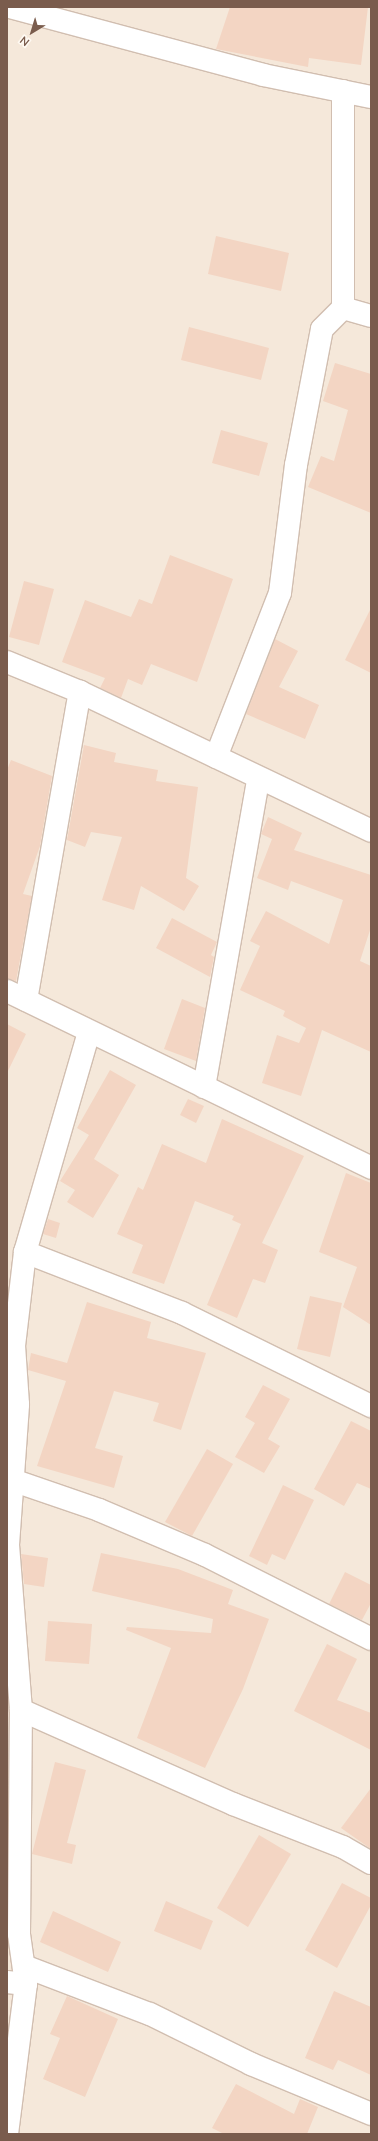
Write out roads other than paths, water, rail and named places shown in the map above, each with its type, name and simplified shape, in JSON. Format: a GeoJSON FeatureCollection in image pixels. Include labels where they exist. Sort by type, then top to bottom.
{"type":"FeatureCollection","features":[{"type":"Feature","properties":{"kind":"street"},"geometry":{"type":"LineString","coordinates":[[10,7],[263,75],[371,97]]}},
{"type":"Feature","properties":{"kind":"street"},"geometry":{"type":"LineString","coordinates":[[216,757],[280,593],[296,465],[322,329],[343,308],[343,92]]}},
{"type":"Feature","properties":{"kind":"street"},"geometry":{"type":"LineString","coordinates":[[343,308],[371,316]]}},
{"type":"Feature","properties":{"kind":"street"},"geometry":{"type":"LineString","coordinates":[[7,662],[80,692],[216,757],[258,780],[371,831]]}},
{"type":"Feature","properties":{"kind":"street"},"geometry":{"type":"LineString","coordinates":[[80,692],[16,996],[371,1168]]}},
{"type":"Feature","properties":{"kind":"street"},"geometry":{"type":"LineString","coordinates":[[204,1087],[258,780]]}},
{"type":"Feature","properties":{"kind":"street"},"geometry":{"type":"LineString","coordinates":[[7,2134],[19,1977],[21,1710],[8,1545],[18,1404],[11,1346],[25,1252],[89,1032]]}},
{"type":"Feature","properties":{"kind":"street"},"geometry":{"type":"LineString","coordinates":[[25,1252],[182,1313],[371,1406]]}},
{"type":"Feature","properties":{"kind":"street"},"geometry":{"type":"LineString","coordinates":[[12,1480],[99,1510],[205,1555],[371,1639]]}},
{"type":"Feature","properties":{"kind":"street"},"geometry":{"type":"LineString","coordinates":[[21,1710],[233,1804],[343,1847],[371,1863]]}},
{"type":"Feature","properties":{"kind":"street"},"geometry":{"type":"LineString","coordinates":[[19,1977],[150,2014],[251,2064],[371,2114]]}}]}
